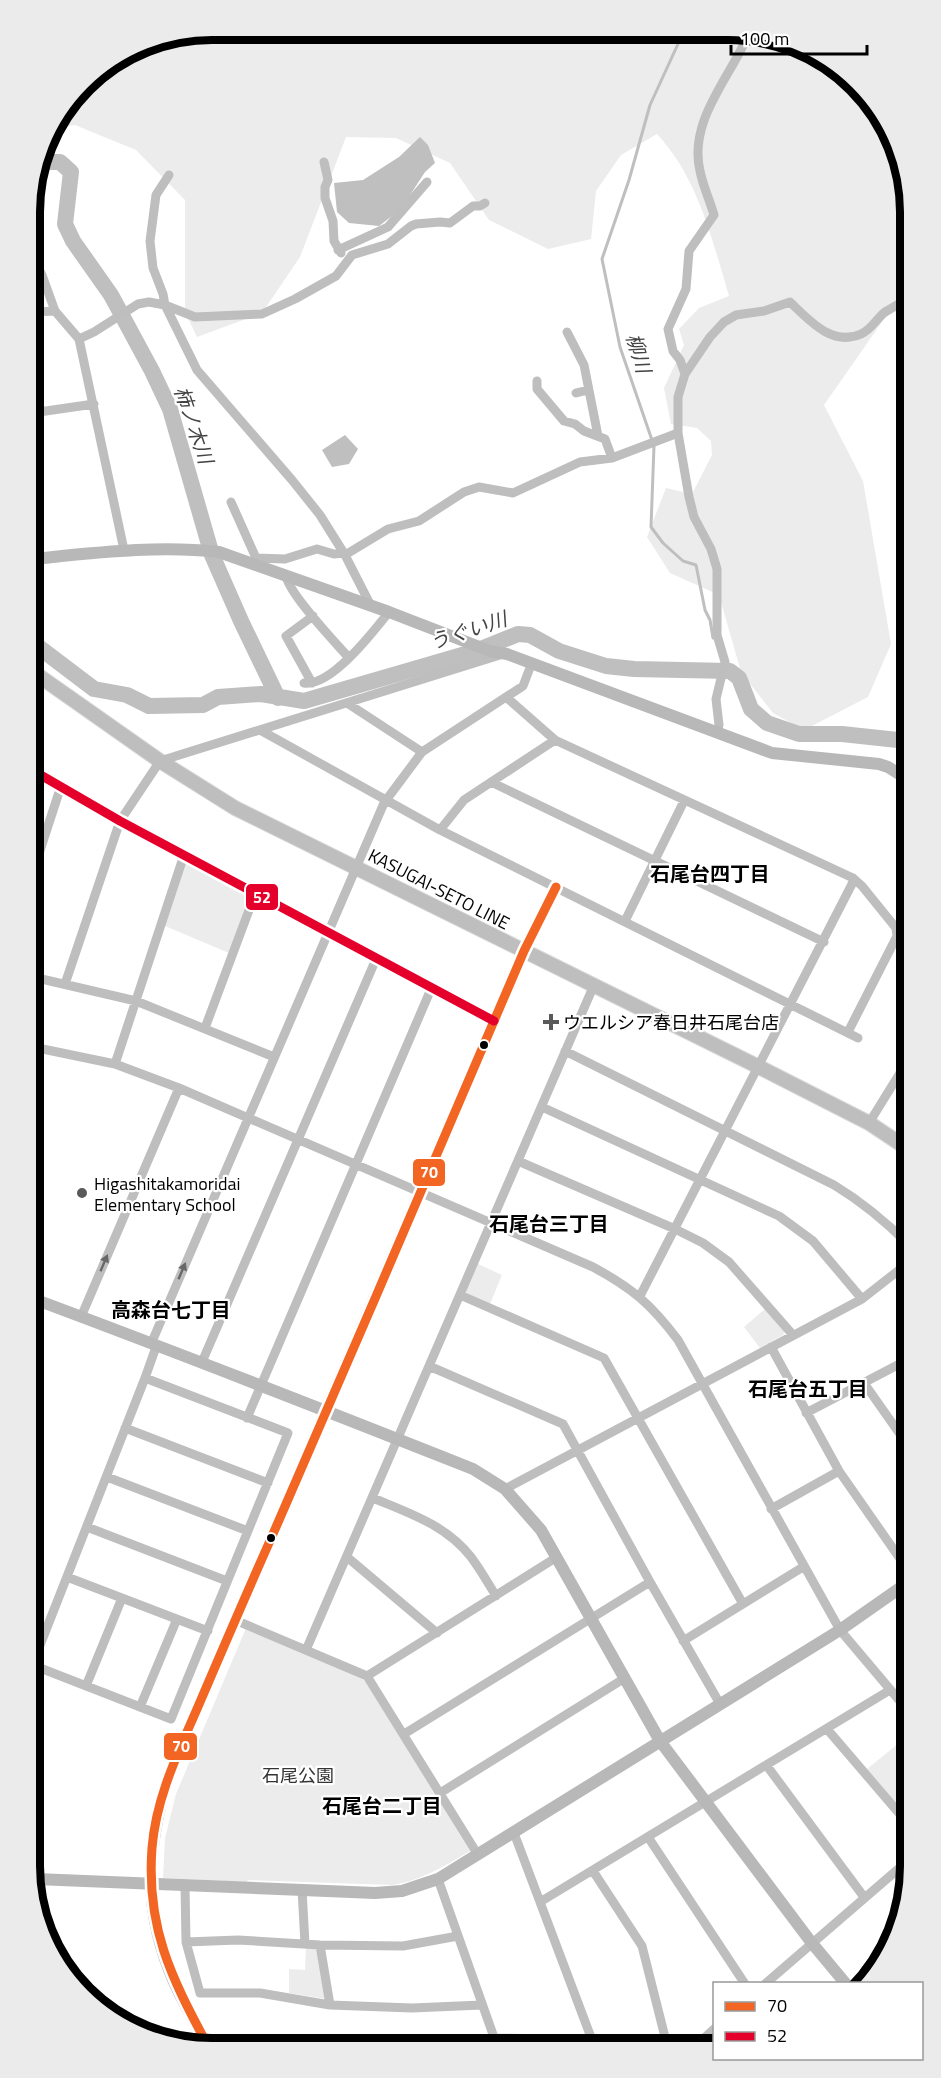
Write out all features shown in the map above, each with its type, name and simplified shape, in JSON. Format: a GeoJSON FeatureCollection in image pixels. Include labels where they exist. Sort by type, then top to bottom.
{"type":"FeatureCollection","features":[{"type":"Feature","properties":{"kind":"main road","name":"KASUGAI-SETO LINE"},"geometry":{"type":"LineString","coordinates":[[41,677],[160,761],[235,808],[759,1067],[869,1123],[900,1144]]}},
{"type":"Feature","properties":{"kind":"street"},"geometry":{"type":"LineString","coordinates":[[685,374],[674,351],[668,329],[686,289],[689,251],[714,215],[699,170],[700,135],[707,111],[745,41]]}},
{"type":"Feature","properties":{"kind":"street"},"geometry":{"type":"LineString","coordinates":[[324,162],[328,180],[325,187],[325,198],[332,217],[334,241],[347,260]]}},
{"type":"Feature","properties":{"kind":"street"},"geometry":{"type":"LineString","coordinates":[[169,175],[156,195],[150,241],[153,268],[165,305],[197,370],[320,515],[345,554],[372,606]]}},
{"type":"Feature","properties":{"kind":"street"},"geometry":{"type":"LineString","coordinates":[[339,250],[388,227],[427,182]]}},
{"type":"Feature","properties":{"kind":"street"},"geometry":{"type":"LineString","coordinates":[[79,339],[138,304],[149,302],[165,305],[195,317],[262,314],[296,299],[336,276],[352,255],[388,244],[416,224],[450,223],[473,206],[485,203]]}},
{"type":"Feature","properties":{"kind":"street"},"geometry":{"type":"LineString","coordinates":[[41,273],[55,311],[79,339],[124,550]]}},
{"type":"Feature","properties":{"kind":"street"},"geometry":{"type":"LineString","coordinates":[[717,733],[719,725],[716,699],[725,662],[717,635],[717,569],[711,549],[694,517],[678,434],[678,397],[685,374],[710,337],[724,322],[736,315],[790,302],[820,330],[832,335],[849,337],[863,334],[884,313],[900,303]]}},
{"type":"Feature","properties":{"kind":"street"},"geometry":{"type":"LineString","coordinates":[[41,312],[55,311]]}},
{"type":"Feature","properties":{"kind":"street"},"geometry":{"type":"LineString","coordinates":[[567,332],[584,364],[598,436]]}},
{"type":"Feature","properties":{"kind":"street"},"geometry":{"type":"LineString","coordinates":[[537,381],[537,389],[564,421],[605,439],[612,458]]}},
{"type":"Feature","properties":{"kind":"street"},"geometry":{"type":"LineString","coordinates":[[576,393],[588,390]]}},
{"type":"Feature","properties":{"kind":"street"},"geometry":{"type":"LineString","coordinates":[[41,412],[94,404]]}},
{"type":"Feature","properties":{"kind":"street"},"geometry":{"type":"LineString","coordinates":[[255,561],[285,559],[317,549],[334,554],[345,554],[388,529],[419,521],[464,492],[479,488],[513,493],[580,462],[612,458],[678,434]]}},
{"type":"Feature","properties":{"kind":"street"},"geometry":{"type":"LineString","coordinates":[[231,502],[255,561]]}},
{"type":"Feature","properties":{"kind":"street"},"geometry":{"type":"LineString","coordinates":[[41,558],[124,550],[199,549],[255,561],[286,575],[490,651],[507,654],[772,753],[879,764],[900,775]]}},
{"type":"Feature","properties":{"kind":"street"},"geometry":{"type":"LineString","coordinates":[[286,575],[286,581],[294,593],[349,658]]}},
{"type":"Feature","properties":{"kind":"street"},"geometry":{"type":"LineString","coordinates":[[313,616],[286,636],[308,683],[334,671],[349,658],[389,612]]}},
{"type":"Feature","properties":{"kind":"street"},"geometry":{"type":"LineString","coordinates":[[65,984],[120,821],[160,761],[346,703],[490,651]]}},
{"type":"Feature","properties":{"kind":"street"},"geometry":{"type":"LineString","coordinates":[[40,1645],[145,1378],[153,1345],[248,1117],[386,800],[422,752],[523,686],[531,664]]}},
{"type":"Feature","properties":{"kind":"street"},"geometry":{"type":"LineString","coordinates":[[506,698],[555,740],[853,878],[862,886],[896,928],[897,936],[848,1032]]}},
{"type":"Feature","properties":{"kind":"street"},"geometry":{"type":"LineString","coordinates":[[346,703],[422,752]]}},
{"type":"Feature","properties":{"kind":"street"},"geometry":{"type":"LineString","coordinates":[[260,730],[440,830],[858,1038]]}},
{"type":"Feature","properties":{"kind":"street"},"geometry":{"type":"LineString","coordinates":[[440,830],[464,800],[555,740]]}},
{"type":"Feature","properties":{"kind":"street"},"geometry":{"type":"LineString","coordinates":[[41,775],[120,821],[494,1021]]}},
{"type":"Feature","properties":{"kind":"street"},"geometry":{"type":"LineString","coordinates":[[491,782],[824,942]]}},
{"type":"Feature","properties":{"kind":"street"},"geometry":{"type":"LineString","coordinates":[[41,849],[61,786]]}},
{"type":"Feature","properties":{"kind":"street"},"geometry":{"type":"LineString","coordinates":[[625,921],[684,801]]}},
{"type":"Feature","properties":{"kind":"street"},"geometry":{"type":"LineString","coordinates":[[115,1064],[184,855]]}},
{"type":"Feature","properties":{"kind":"street"},"geometry":{"type":"LineString","coordinates":[[640,1296],[724,1130],[824,942],[853,878]]}},
{"type":"Feature","properties":{"kind":"street"},"geometry":{"type":"LineString","coordinates":[[204,2037],[171,1973],[161,1943],[150,1884],[152,1845],[157,1813],[169,1774],[235,1620],[327,1412],[524,951],[556,887]]}},
{"type":"Feature","properties":{"kind":"street"},"geometry":{"type":"LineString","coordinates":[[206,1028],[255,894]]}},
{"type":"Feature","properties":{"kind":"street"},"geometry":{"type":"LineString","coordinates":[[202,1362],[376,959]]}},
{"type":"Feature","properties":{"kind":"street"},"geometry":{"type":"LineString","coordinates":[[41,979],[136,1001],[274,1057]]}},
{"type":"Feature","properties":{"kind":"street"},"geometry":{"type":"LineString","coordinates":[[306,1650],[594,985]]}},
{"type":"Feature","properties":{"kind":"street"},"geometry":{"type":"LineString","coordinates":[[247,1418],[431,989]]}},
{"type":"Feature","properties":{"kind":"street"},"geometry":{"type":"LineString","coordinates":[[40,1049],[115,1064],[179,1088],[593,1267],[640,1296],[664,1321],[678,1340],[840,1630],[900,1702]]}},
{"type":"Feature","properties":{"kind":"street"},"geometry":{"type":"LineString","coordinates":[[565,1051],[834,1185],[857,1198],[900,1236]]}},
{"type":"Feature","properties":{"kind":"street"},"geometry":{"type":"LineString","coordinates":[[869,1123],[900,1073]]}},
{"type":"Feature","properties":{"kind":"street"},"geometry":{"type":"LineString","coordinates":[[81,1317],[179,1088]]}},
{"type":"Feature","properties":{"kind":"street"},"geometry":{"type":"LineString","coordinates":[[542,1107],[779,1216],[813,1241],[862,1299]]}},
{"type":"Feature","properties":{"kind":"street"},"geometry":{"type":"LineString","coordinates":[[518,1161],[675,1228],[703,1243],[729,1262],[793,1335]]}},
{"type":"Feature","properties":{"kind":"street"},"geometry":{"type":"LineString","coordinates":[[505,1489],[862,1299],[900,1269]]}},
{"type":"Feature","properties":{"kind":"street"},"geometry":{"type":"LineString","coordinates":[[460,1295],[604,1358],[743,1604]]}},
{"type":"Feature","properties":{"kind":"street"},"geometry":{"type":"LineString","coordinates":[[40,1301],[202,1362],[473,1469],[505,1489],[542,1530],[660,1741],[811,1942],[845,1982]]}},
{"type":"Feature","properties":{"kind":"street"},"geometry":{"type":"LineString","coordinates":[[771,1347],[839,1472],[900,1559]]}},
{"type":"Feature","properties":{"kind":"street"},"geometry":{"type":"LineString","coordinates":[[806,1413],[900,1364]]}},
{"type":"Feature","properties":{"kind":"street"},"geometry":{"type":"LineString","coordinates":[[429,1366],[563,1424],[720,1704]]}},
{"type":"Feature","properties":{"kind":"street"},"geometry":{"type":"LineString","coordinates":[[40,1668],[171,1719],[288,1433],[145,1378]]}},
{"type":"Feature","properties":{"kind":"street"},"geometry":{"type":"LineString","coordinates":[[864,1383],[900,1434]]}},
{"type":"Feature","properties":{"kind":"street"},"geometry":{"type":"LineString","coordinates":[[125,1428],[268,1483]]}},
{"type":"Feature","properties":{"kind":"street"},"geometry":{"type":"LineString","coordinates":[[771,1509],[839,1472]]}},
{"type":"Feature","properties":{"kind":"street"},"geometry":{"type":"LineString","coordinates":[[107,1477],[248,1531]]}},
{"type":"Feature","properties":{"kind":"street"},"geometry":{"type":"LineString","coordinates":[[373,1498],[430,1522],[453,1538],[471,1557],[496,1596]]}},
{"type":"Feature","properties":{"kind":"street"},"geometry":{"type":"LineString","coordinates":[[87,1527],[227,1581]]}},
{"type":"Feature","properties":{"kind":"street"},"geometry":{"type":"LineString","coordinates":[[347,1557],[437,1633]]}},
{"type":"Feature","properties":{"kind":"street"},"geometry":{"type":"LineString","coordinates":[[368,1676],[557,1557]]}},
{"type":"Feature","properties":{"kind":"street"},"geometry":{"type":"LineString","coordinates":[[683,1641],[803,1567]]}},
{"type":"Feature","properties":{"kind":"street"},"geometry":{"type":"LineString","coordinates":[[67,1577],[208,1631]]}},
{"type":"Feature","properties":{"kind":"street"},"geometry":{"type":"LineString","coordinates":[[404,1734],[650,1582]]}},
{"type":"Feature","properties":{"kind":"street"},"geometry":{"type":"LineString","coordinates":[[41,1879],[375,1893],[402,1891],[438,1879],[840,1630],[900,1588]]}},
{"type":"Feature","properties":{"kind":"street"},"geometry":{"type":"LineString","coordinates":[[86,1686],[122,1598]]}},
{"type":"Feature","properties":{"kind":"street"},"geometry":{"type":"LineString","coordinates":[[141,1707],[177,1618]]}},
{"type":"Feature","properties":{"kind":"street"},"geometry":{"type":"LineString","coordinates":[[235,1620],[368,1676],[478,1855]]}},
{"type":"Feature","properties":{"kind":"street"},"geometry":{"type":"LineString","coordinates":[[440,1793],[625,1678]]}},
{"type":"Feature","properties":{"kind":"street"},"geometry":{"type":"LineString","coordinates":[[540,1902],[890,1690]]}},
{"type":"Feature","properties":{"kind":"street"},"geometry":{"type":"LineString","coordinates":[[827,1729],[900,1814]]}},
{"type":"Feature","properties":{"kind":"street"},"geometry":{"type":"LineString","coordinates":[[766,1766],[864,1897]]}},
{"type":"Feature","properties":{"kind":"street"},"geometry":{"type":"LineString","coordinates":[[514,1833],[591,2038]]}},
{"type":"Feature","properties":{"kind":"street"},"geometry":{"type":"LineString","coordinates":[[648,1837],[744,1982]]}},
{"type":"Feature","properties":{"kind":"street"},"geometry":{"type":"LineString","coordinates":[[766,1982],[900,1866]]}},
{"type":"Feature","properties":{"kind":"street"},"geometry":{"type":"LineString","coordinates":[[593,1871],[642,1946],[665,2038]]}},
{"type":"Feature","properties":{"kind":"street"},"geometry":{"type":"LineString","coordinates":[[438,1879],[494,2038]]}},
{"type":"Feature","properties":{"kind":"street"},"geometry":{"type":"LineString","coordinates":[[185,1886],[186,1942],[200,1993],[260,1993],[330,2005],[412,2008],[482,2004]]}},
{"type":"Feature","properties":{"kind":"street"},"geometry":{"type":"LineString","coordinates":[[302,1890],[305,1944]]}},
{"type":"Feature","properties":{"kind":"street"},"geometry":{"type":"LineString","coordinates":[[186,1942],[237,1940],[320,1945],[403,1946],[458,1936]]}},
{"type":"Feature","properties":{"kind":"street"},"geometry":{"type":"LineString","coordinates":[[320,1945],[330,2005]]}},
{"type":"Feature","properties":{"kind":"green space"},"geometry":{"type":"Polygon","coordinates":[[[213,40],[728,40],[751,42],[784,50],[824,69],[858,99],[877,127],[895,168],[899,190],[900,306],[884,319],[824,405],[863,481],[891,644],[868,697],[804,730],[773,713],[741,672],[719,595],[670,573],[647,537],[666,488],[692,494],[712,455],[711,441],[697,428],[671,424],[664,388],[684,345],[679,329],[699,308],[729,296],[702,210],[683,170],[657,134],[621,155],[596,191],[591,239],[548,249],[489,220],[450,163],[396,138],[346,137],[300,257],[262,313],[197,337],[185,312],[185,200],[136,150],[75,125],[63,127],[83,99],[99,83],[126,64],[168,46],[213,40]]]}},
{"type":"Feature","properties":{"kind":"green space"},"geometry":{"type":"Polygon","coordinates":[[[189,862],[248,894],[250,898],[229,953],[165,926],[185,864],[189,862]]]}},
{"type":"Feature","properties":{"kind":"green space"},"geometry":{"type":"Polygon","coordinates":[[[478,1264],[502,1275],[490,1304],[467,1295],[466,1291],[478,1264]]]}},
{"type":"Feature","properties":{"kind":"green space"},"geometry":{"type":"Polygon","coordinates":[[[765,1309],[785,1331],[783,1335],[760,1348],[744,1327],[765,1309]]]}},
{"type":"Feature","properties":{"kind":"green space","name":"石尾公園"},"geometry":{"type":"Polygon","coordinates":[[[246,1628],[366,1681],[470,1851],[424,1876],[393,1885],[163,1878],[165,1838],[176,1794],[246,1628]]]}},
{"type":"Feature","properties":{"kind":"green space"},"geometry":{"type":"Polygon","coordinates":[[[900,1742],[900,1808],[867,1769],[900,1742]]]}},
{"type":"Feature","properties":{"kind":"green space"},"geometry":{"type":"Polygon","coordinates":[[[306,1948],[318,1949],[326,1999],[289,1993],[289,1969],[305,1970],[306,1948]]]}},
{"type":"Feature","properties":{"kind":"shaded area"},"geometry":{"type":"Polygon","coordinates":[[[420,137],[428,145],[435,163],[425,172],[401,209],[379,226],[349,223],[337,212],[334,183],[363,180],[399,157],[420,137]]]}},
{"type":"Feature","properties":{"kind":"shaded area"},"geometry":{"type":"Polygon","coordinates":[[[345,435],[358,449],[349,464],[332,467],[322,450],[345,435]]]}},
{"type":"Feature","properties":{"kind":"waterway","name":"柳川"},"geometry":{"type":"LineString","coordinates":[[680,40],[650,105],[629,180],[602,259],[620,347],[654,446],[651,527],[663,543],[683,561],[696,565],[713,638]]}},
{"type":"Feature","properties":{"kind":"waterway","name":"柿ノ木川"},"geometry":{"type":"LineString","coordinates":[[48,162],[60,162],[71,172],[65,224],[73,241],[111,295],[170,409],[212,555],[278,698]]}},
{"type":"Feature","properties":{"kind":"waterway","name":"うぐい川"},"geometry":{"type":"LineString","coordinates":[[41,649],[94,689],[127,695],[149,706],[203,705],[218,697],[261,694],[304,701],[476,651],[518,634],[530,635],[559,651],[606,666],[634,669],[730,671],[739,678],[751,709],[767,723],[799,734],[842,734],[900,740]]}},
{"type":"Feature","properties":{"kind":"transit line","name":"52"},"geometry":{"type":"LineString","coordinates":[[41,775],[120,821],[494,1021]]}},
{"type":"Feature","properties":{"kind":"transit line","name":"70"},"geometry":{"type":"LineString","coordinates":[[203,2037],[172,1973],[157,1927],[151,1876],[154,1829],[158,1810],[185,1737],[524,951],[556,887]]}},
{"type":"Feature","properties":{"kind":"place","name":"ウエルシア春日井石尾台店"},"geometry":{"type":"Point","coordinates":[551,1022]}},
{"type":"Feature","properties":{"kind":"place","name":"Higashitakamoridai Elementary School"},"geometry":{"type":"Point","coordinates":[82,1193]}},
{"type":"Feature","properties":{"kind":"district","name":"石尾台四丁目"},"geometry":{"type":"Point","coordinates":[710,873]}},
{"type":"Feature","properties":{"kind":"district","name":"石尾台三丁目"},"geometry":{"type":"Point","coordinates":[549,1223]}},
{"type":"Feature","properties":{"kind":"district","name":"高森台七丁目"},"geometry":{"type":"Point","coordinates":[171,1309]}},
{"type":"Feature","properties":{"kind":"district","name":"石尾台五丁目"},"geometry":{"type":"Point","coordinates":[808,1388]}},
{"type":"Feature","properties":{"kind":"district","name":"石尾台二丁目"},"geometry":{"type":"Point","coordinates":[382,1805]}}]}
